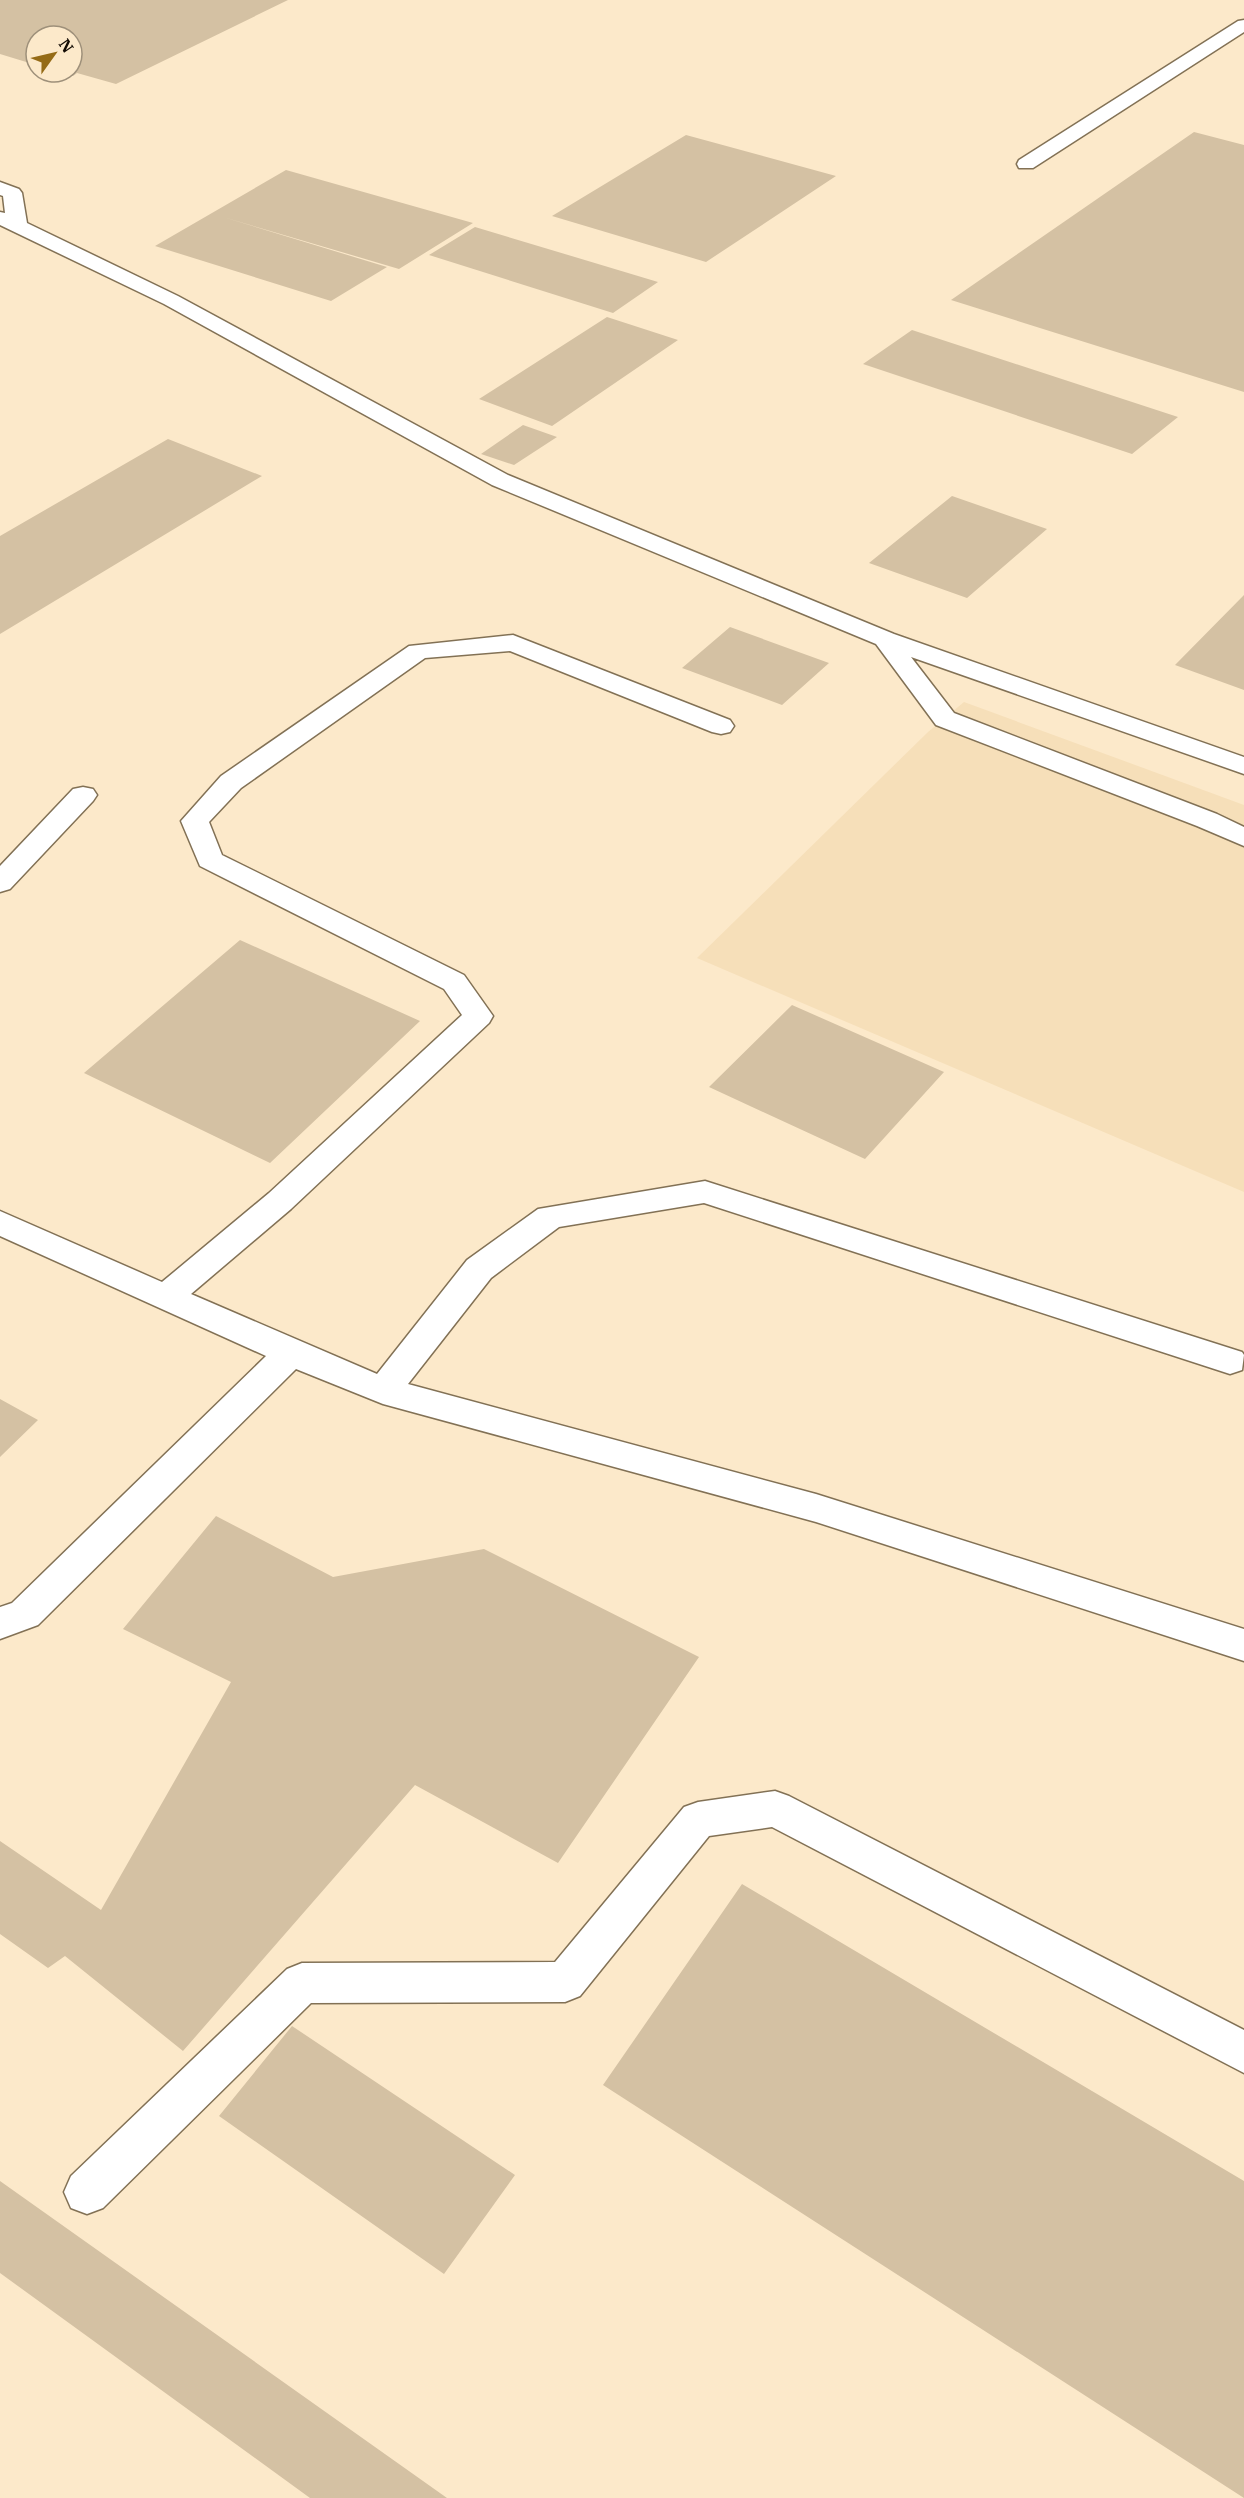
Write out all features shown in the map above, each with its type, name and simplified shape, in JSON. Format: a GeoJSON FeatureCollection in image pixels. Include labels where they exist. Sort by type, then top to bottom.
{"type":"FeatureCollection","features":[{"type":"Feature","properties":{"kind":"lane"},"geometry":{"type":"LineString","coordinates":[[1026,164],[1244,26]]}},
{"type":"Feature","properties":{"kind":"lane"},"geometry":{"type":"LineString","coordinates":[[0,188],[12,194],[9,222],[171,300],[500,480],[885,639],[1244,766]]}},
{"type":"Feature","properties":{"kind":"lane"},"geometry":{"type":"LineString","coordinates":[[885,639],[945,718],[1207,820],[1244,838]]}},
{"type":"Feature","properties":{"kind":"lane"},"geometry":{"type":"LineString","coordinates":[[165,1298],[280,1201],[478,1016],[454,982],[210,860],[195,821],[231,782],[418,651],[513,643],[721,726]]}},
{"type":"Feature","properties":{"kind":"lane"},"geometry":{"type":"LineString","coordinates":[[0,883],[83,795]]}},
{"type":"Feature","properties":{"kind":"lane"},"geometry":{"type":"LineString","coordinates":[[383,1391],[479,1269],[550,1217],[705,1192],[1230,1361]]}},
{"type":"Feature","properties":{"kind":"lane"},"geometry":{"type":"LineString","coordinates":[[0,1222],[165,1298],[383,1391],[816,1508],[1244,1645]]}},
{"type":"Feature","properties":{"kind":"lane"},"geometry":{"type":"LineString","coordinates":[[0,1623],[25,1614],[291,1353]]}},
{"type":"Feature","properties":{"kind":"lane"},"geometry":{"type":"LineString","coordinates":[[87,2192],[302,1983],[565,1982],[698,1820],[775,1809],[1244,2052]]}},
{"type":"Feature","properties":{"kind":"shaded area"},"geometry":{"type":"Polygon","coordinates":[[[964,702],[1244,805],[1244,1192],[697,958],[928,732],[964,702]]]}},
{"type":"Feature","properties":{"kind":"building"},"geometry":{"type":"Polygon","coordinates":[[[0,0],[288,0],[116,84],[84,75],[84,24],[24,24],[24,61],[0,54],[0,0]]]}},
{"type":"Feature","properties":{"kind":"building"},"geometry":{"type":"Polygon","coordinates":[[[1194,132],[1244,145],[1244,392],[951,300],[1194,132]]]}},
{"type":"Feature","properties":{"kind":"building"},"geometry":{"type":"Polygon","coordinates":[[[686,135],[836,176],[706,262],[552,216],[686,135]]]}},
{"type":"Feature","properties":{"kind":"building"},"geometry":{"type":"Polygon","coordinates":[[[286,170],[473,223],[399,269],[223,217],[387,267],[331,301],[155,246],[286,170]]]}},
{"type":"Feature","properties":{"kind":"building"},"geometry":{"type":"Polygon","coordinates":[[[475,227],[658,282],[613,313],[429,255],[475,227]]]}},
{"type":"Feature","properties":{"kind":"building"},"geometry":{"type":"Polygon","coordinates":[[[607,317],[678,340],[552,426],[479,399],[607,317]]]}},
{"type":"Feature","properties":{"kind":"building"},"geometry":{"type":"Polygon","coordinates":[[[912,330],[1178,417],[1132,454],[863,364],[912,330]]]}},
{"type":"Feature","properties":{"kind":"building"},"geometry":{"type":"Polygon","coordinates":[[[523,425],[557,437],[514,465],[481,454],[523,425]]]}},
{"type":"Feature","properties":{"kind":"building"},"geometry":{"type":"Polygon","coordinates":[[[168,439],[262,476],[0,634],[0,536],[168,439]]]}},
{"type":"Feature","properties":{"kind":"building"},"geometry":{"type":"Polygon","coordinates":[[[952,496],[1047,529],[967,598],[869,563],[952,496]]]}},
{"type":"Feature","properties":{"kind":"building"},"geometry":{"type":"Polygon","coordinates":[[[1244,595],[1244,690],[1175,665],[1244,595]]]}},
{"type":"Feature","properties":{"kind":"building"},"geometry":{"type":"Polygon","coordinates":[[[730,627],[829,663],[782,705],[682,668],[730,627]]]}},
{"type":"Feature","properties":{"kind":"building"},"geometry":{"type":"Polygon","coordinates":[[[240,940],[420,1021],[270,1163],[84,1073],[240,940]]]}},
{"type":"Feature","properties":{"kind":"building"},"geometry":{"type":"Polygon","coordinates":[[[792,1005],[944,1072],[865,1159],[709,1087],[792,1005]]]}},
{"type":"Feature","properties":{"kind":"building"},"geometry":{"type":"Polygon","coordinates":[[[0,1399],[38,1420],[0,1457],[0,1399]]]}},
{"type":"Feature","properties":{"kind":"building"},"geometry":{"type":"Polygon","coordinates":[[[216,1516],[333,1577],[484,1549],[699,1657],[558,1863],[415,1785],[183,2051],[65,1956],[48,1968],[0,1934],[0,1841],[101,1910],[231,1682],[123,1629],[216,1516]]]}},
{"type":"Feature","properties":{"kind":"building"},"geometry":{"type":"Polygon","coordinates":[[[742,1884],[1244,2181],[1244,2498],[603,2085],[742,1884]]]}},
{"type":"Feature","properties":{"kind":"building"},"geometry":{"type":"Polygon","coordinates":[[[292,2026],[515,2175],[444,2274],[219,2116],[292,2026]]]}},
{"type":"Feature","properties":{"kind":"building"},"geometry":{"type":"Polygon","coordinates":[[[0,2181],[447,2498],[310,2498],[0,2273],[0,2181]]]}}]}
